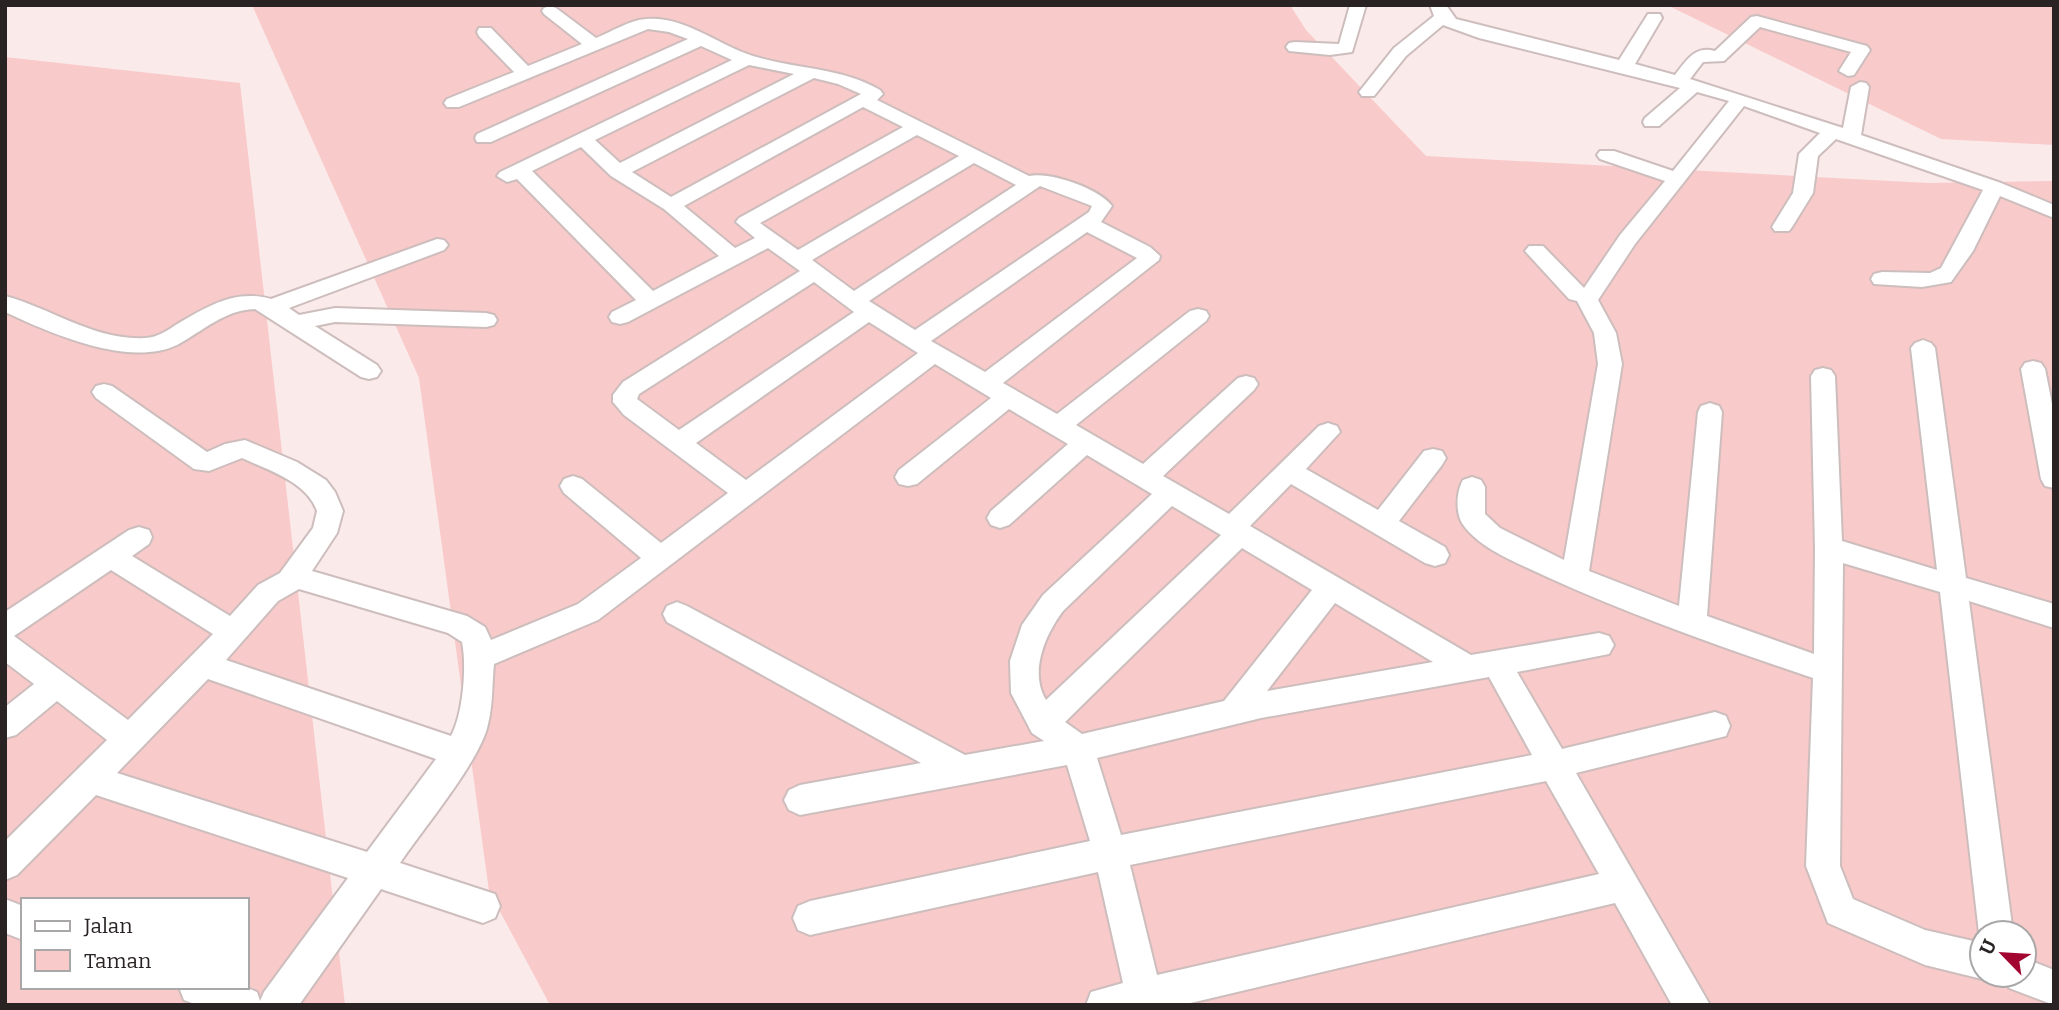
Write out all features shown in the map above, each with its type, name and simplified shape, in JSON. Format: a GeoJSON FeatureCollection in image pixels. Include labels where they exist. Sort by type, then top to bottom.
{"type":"FeatureCollection","features":[{"type":"Feature","properties":{"kind":"street"},"geometry":{"type":"LineString","coordinates":[[1296,47],[1330,50],[1346,48],[1358,5]]}},
{"type":"Feature","properties":{"kind":"street"},"geometry":{"type":"LineString","coordinates":[[550,11],[593,44]]}},
{"type":"Feature","properties":{"kind":"street"},"geometry":{"type":"LineString","coordinates":[[1368,92],[1400,52],[1440,11],[1450,23],[1486,34],[1687,83],[1740,99],[1994,187],[2054,212]]}},
{"type":"Feature","properties":{"kind":"street"},"geometry":{"type":"LineString","coordinates":[[1624,67],[1654,18]]}},
{"type":"Feature","properties":{"kind":"street"},"geometry":{"type":"LineString","coordinates":[[1653,122],[1687,83],[1697,58],[1708,54],[1718,57],[1756,22],[1861,50],[1847,71]]}},
{"type":"Feature","properties":{"kind":"street"},"geometry":{"type":"LineString","coordinates":[[453,103],[646,24],[674,26],[746,60],[842,79],[874,94],[671,205]]}},
{"type":"Feature","properties":{"kind":"street"},"geometry":{"type":"LineString","coordinates":[[485,32],[525,73]]}},
{"type":"Feature","properties":{"kind":"street"},"geometry":{"type":"LineString","coordinates":[[484,138],[702,38]]}},
{"type":"Feature","properties":{"kind":"street"},"geometry":{"type":"LineString","coordinates":[[650,301],[514,173],[746,60]]}},
{"type":"Feature","properties":{"kind":"street"},"geometry":{"type":"LineString","coordinates":[[618,172],[810,73]]}},
{"type":"Feature","properties":{"kind":"street"},"geometry":{"type":"LineString","coordinates":[[1782,227],[1803,192],[1809,153],[1842,134],[1860,88]]}},
{"type":"Feature","properties":{"kind":"street"},"geometry":{"type":"LineString","coordinates":[[1536,251],[1577,294],[1591,295],[1605,269],[1740,99]]}},
{"type":"Feature","properties":{"kind":"street"},"geometry":{"type":"LineString","coordinates":[[865,101],[971,157],[1030,184]]}},
{"type":"Feature","properties":{"kind":"street"},"geometry":{"type":"LineString","coordinates":[[917,127],[746,222],[862,306],[925,347],[1331,587],[1482,666],[1553,765],[1692,1005]]}},
{"type":"Feature","properties":{"kind":"street"},"geometry":{"type":"LineString","coordinates":[[583,139],[618,172],[671,205],[734,258]]}},
{"type":"Feature","properties":{"kind":"street"},"geometry":{"type":"LineString","coordinates":[[1607,155],[1675,178]]}},
{"type":"Feature","properties":{"kind":"street"},"geometry":{"type":"LineString","coordinates":[[746,493],[632,409],[625,402],[625,395],[631,388],[806,266],[971,157]]}},
{"type":"Feature","properties":{"kind":"street"},"geometry":{"type":"LineString","coordinates":[[480,657],[562,625],[587,612],[746,493],[925,347],[1086,223],[1101,210],[1099,202],[1043,178],[1030,184],[678,443]]}},
{"type":"Feature","properties":{"kind":"street"},"geometry":{"type":"LineString","coordinates":[[1882,279],[1943,277],[1963,251],[1994,187]]}},
{"type":"Feature","properties":{"kind":"street"},"geometry":{"type":"LineString","coordinates":[[908,477],[998,390],[1148,260],[1149,256],[1143,252],[1086,223]]}},
{"type":"Feature","properties":{"kind":"street"},"geometry":{"type":"LineString","coordinates":[[620,317],[769,239]]}},
{"type":"Feature","properties":{"kind":"street"},"geometry":{"type":"LineString","coordinates":[[270,307],[438,245]]}},
{"type":"Feature","properties":{"kind":"street"},"geometry":{"type":"LineString","coordinates":[[1575,575],[1610,364],[1605,333],[1585,296]]}},
{"type":"Feature","properties":{"kind":"street"},"geometry":{"type":"LineString","coordinates":[[5,303],[37,318],[123,344],[146,348],[235,306],[255,302],[270,307],[369,371]]}},
{"type":"Feature","properties":{"kind":"street"},"geometry":{"type":"LineString","coordinates":[[295,323],[335,315],[486,320]]}},
{"type":"Feature","properties":{"kind":"street"},"geometry":{"type":"LineString","coordinates":[[1059,426],[1198,316]]}},
{"type":"Feature","properties":{"kind":"street"},"geometry":{"type":"LineString","coordinates":[[1923,348],[1994,919]]}},
{"type":"Feature","properties":{"kind":"street"},"geometry":{"type":"LineString","coordinates":[[2033,369],[2054,480]]}},
{"type":"Feature","properties":{"kind":"street"},"geometry":{"type":"LineString","coordinates":[[1823,376],[1829,548],[1823,866],[1840,911],[1926,947],[1968,958]]}},
{"type":"Feature","properties":{"kind":"street"},"geometry":{"type":"LineString","coordinates":[[1145,1000],[1110,853],[1078,749],[1044,723],[1026,693],[1025,661],[1036,625],[1053,603],[1246,384]]}},
{"type":"Feature","properties":{"kind":"street"},"geometry":{"type":"LineString","coordinates":[[104,392],[203,462],[213,461],[237,449],[245,449],[308,481],[325,495],[331,513],[328,523],[290,580]]}},
{"type":"Feature","properties":{"kind":"street"},"geometry":{"type":"LineString","coordinates":[[1692,625],[1710,412]]}},
{"type":"Feature","properties":{"kind":"street"},"geometry":{"type":"LineString","coordinates":[[1044,723],[1235,531],[1328,432]]}},
{"type":"Feature","properties":{"kind":"street"},"geometry":{"type":"LineString","coordinates":[[1000,518],[1086,442]]}},
{"type":"Feature","properties":{"kind":"street"},"geometry":{"type":"LineString","coordinates":[[1381,524],[1433,458]]}},
{"type":"Feature","properties":{"kind":"street"},"geometry":{"type":"LineString","coordinates":[[1289,471],[1435,555]]}},
{"type":"Feature","properties":{"kind":"street"},"geometry":{"type":"LineString","coordinates":[[573,486],[660,558]]}},
{"type":"Feature","properties":{"kind":"street"},"geometry":{"type":"LineString","coordinates":[[1472,487],[1473,519],[1489,537],[1692,625],[1828,671]]}},
{"type":"Feature","properties":{"kind":"street"},"geometry":{"type":"LineString","coordinates":[[5,627],[139,537]]}},
{"type":"Feature","properties":{"kind":"street"},"geometry":{"type":"LineString","coordinates":[[1829,548],[2054,616]]}},
{"type":"Feature","properties":{"kind":"street"},"geometry":{"type":"LineString","coordinates":[[112,557],[231,631]]}},
{"type":"Feature","properties":{"kind":"street"},"geometry":{"type":"LineString","coordinates":[[5,864],[92,779],[203,665],[231,631],[280,584],[299,578],[457,624],[475,635],[480,657],[473,726],[459,754],[277,1005]]}},
{"type":"Feature","properties":{"kind":"street"},"geometry":{"type":"LineString","coordinates":[[1234,711],[1331,587]]}},
{"type":"Feature","properties":{"kind":"street"},"geometry":{"type":"LineString","coordinates":[[677,614],[962,770]]}},
{"type":"Feature","properties":{"kind":"street"},"geometry":{"type":"LineString","coordinates":[[5,645],[129,739]]}},
{"type":"Feature","properties":{"kind":"street"},"geometry":{"type":"LineString","coordinates":[[800,800],[1078,749],[1234,711],[1599,645]]}},
{"type":"Feature","properties":{"kind":"street"},"geometry":{"type":"LineString","coordinates":[[203,665],[459,754]]}},
{"type":"Feature","properties":{"kind":"street"},"geometry":{"type":"LineString","coordinates":[[5,725],[55,684]]}},
{"type":"Feature","properties":{"kind":"street"},"geometry":{"type":"LineString","coordinates":[[810,918],[1110,853],[1553,765],[1715,726]]}},
{"type":"Feature","properties":{"kind":"street"},"geometry":{"type":"LineString","coordinates":[[92,779],[483,906]]}},
{"type":"Feature","properties":{"kind":"street"},"geometry":{"type":"LineString","coordinates":[[1104,1005],[1145,1000],[1623,885]]}},
{"type":"Feature","properties":{"kind":"street"},"geometry":{"type":"LineString","coordinates":[[202,989],[244,1005]]}},
{"type":"Feature","properties":{"kind":"green space"},"geometry":{"type":"Polygon","coordinates":[[[252,5],[1290,5],[1306,30],[1426,156],[1928,183],[2054,181],[2054,1005],[550,1005],[489,891],[419,378],[252,5]]]}},
{"type":"Feature","properties":{"kind":"green space"},"geometry":{"type":"Polygon","coordinates":[[[1667,5],[2054,5],[2054,145],[1941,139],[1667,5]]]}},
{"type":"Feature","properties":{"kind":"green space"},"geometry":{"type":"Polygon","coordinates":[[[5,57],[240,83],[345,1005],[5,1005],[5,57]]]}}]}
